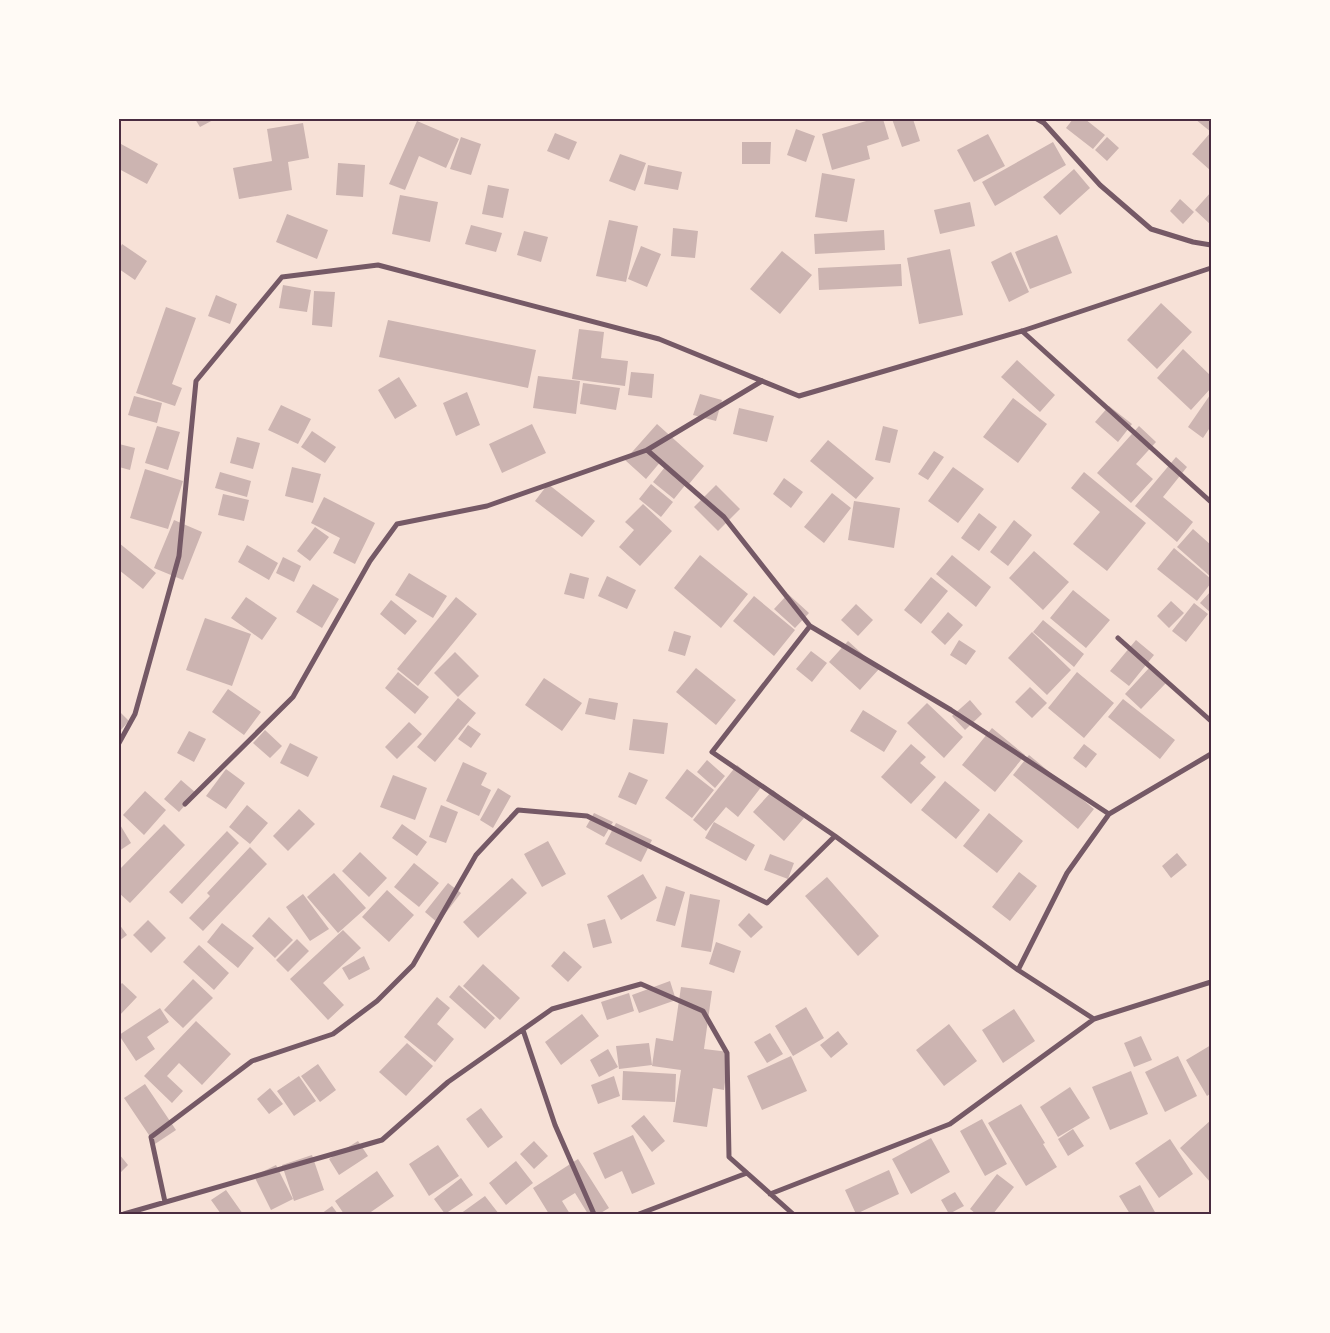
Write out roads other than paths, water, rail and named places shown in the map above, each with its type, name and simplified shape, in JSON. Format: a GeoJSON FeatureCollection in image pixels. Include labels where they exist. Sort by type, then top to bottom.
{"type":"FeatureCollection","features":[{"type":"Feature","properties":{"kind":"street"},"geometry":{"type":"LineString","coordinates":[[1037,119],[1044,123],[1100,184],[1151,229],[1193,242],[1211,245]]}},
{"type":"Feature","properties":{"kind":"street"},"geometry":{"type":"LineString","coordinates":[[119,743],[135,714],[179,556],[196,381],[282,277],[378,265],[659,339],[799,396],[1022,331],[1211,268]]}},
{"type":"Feature","properties":{"kind":"street"},"geometry":{"type":"LineString","coordinates":[[1022,331],[1211,502]]}},
{"type":"Feature","properties":{"kind":"street"},"geometry":{"type":"LineString","coordinates":[[185,804],[293,697],[370,561],[397,524],[486,506],[647,450],[762,381]]}},
{"type":"Feature","properties":{"kind":"street"},"geometry":{"type":"LineString","coordinates":[[647,450],[724,517],[810,626],[951,710],[1109,814]]}},
{"type":"Feature","properties":{"kind":"street"},"geometry":{"type":"LineString","coordinates":[[810,626],[712,752],[835,836],[1018,970],[1094,1020]]}},
{"type":"Feature","properties":{"kind":"street"},"geometry":{"type":"LineString","coordinates":[[1118,638],[1211,721]]}},
{"type":"Feature","properties":{"kind":"street"},"geometry":{"type":"LineString","coordinates":[[1018,970],[1067,873],[1109,814],[1211,754]]}},
{"type":"Feature","properties":{"kind":"street"},"geometry":{"type":"LineString","coordinates":[[165,1202],[151,1136],[252,1060],[333,1034],[377,1001],[413,965],[476,855],[518,810],[587,816],[767,903],[835,836]]}},
{"type":"Feature","properties":{"kind":"street"},"geometry":{"type":"LineString","coordinates":[[770,1194],[950,1124],[1094,1020],[1211,982]]}},
{"type":"Feature","properties":{"kind":"street"},"geometry":{"type":"LineString","coordinates":[[124,1214],[382,1140],[448,1082],[552,1009],[640,984],[702,1011],[727,1053],[729,1157],[793,1214]]}},
{"type":"Feature","properties":{"kind":"street"},"geometry":{"type":"LineString","coordinates":[[523,1030],[555,1125],[594,1214]]}},
{"type":"Feature","properties":{"kind":"street"},"geometry":{"type":"LineString","coordinates":[[639,1214],[747,1173]]}}]}
